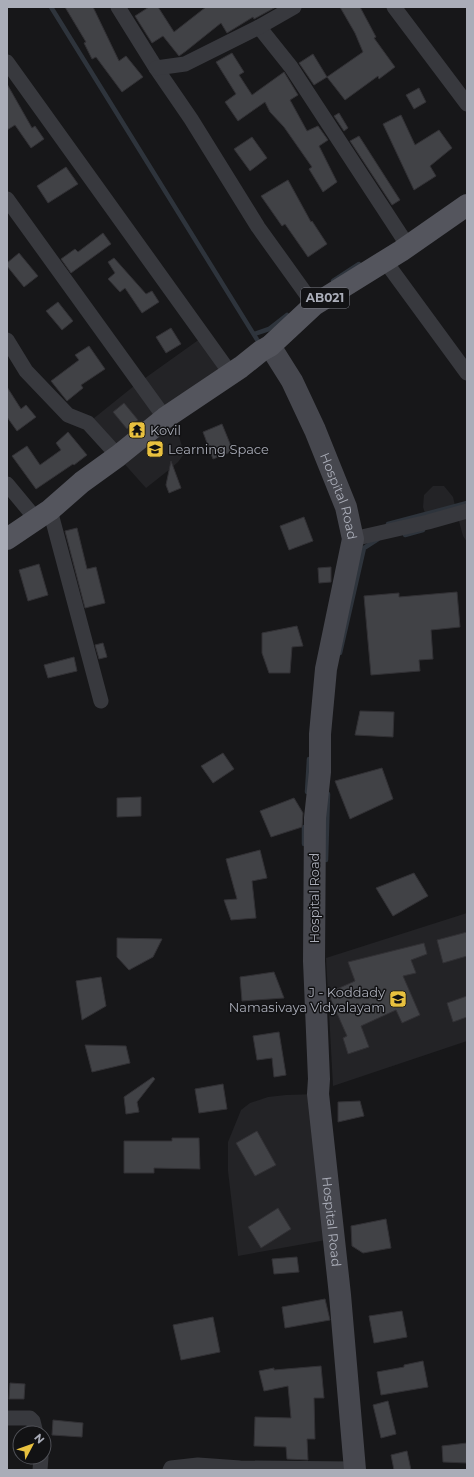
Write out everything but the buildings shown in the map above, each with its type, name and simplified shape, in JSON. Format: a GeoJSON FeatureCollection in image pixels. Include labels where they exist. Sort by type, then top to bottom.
{"type":"FeatureCollection","features":[{"type":"Feature","properties":{"kind":"main road","name":"AB021"},"geometry":{"type":"LineString","coordinates":[[7,539],[43,515],[82,482],[118,456],[165,418],[241,368],[261,351],[270,346],[314,305],[396,254],[467,205]]}},
{"type":"Feature","properties":{"kind":"street"},"geometry":{"type":"LineString","coordinates":[[118,7],[156,68],[191,119],[258,227],[314,305]]}},
{"type":"Feature","properties":{"kind":"street"},"geometry":{"type":"LineString","coordinates":[[156,68],[185,64],[259,27],[294,7]]}},
{"type":"Feature","properties":{"kind":"street"},"geometry":{"type":"LineString","coordinates":[[394,7],[467,104]]}},
{"type":"Feature","properties":{"kind":"street"},"geometry":{"type":"LineString","coordinates":[[259,27],[291,68],[396,254],[467,373]]}},
{"type":"Feature","properties":{"kind":"street"},"geometry":{"type":"LineString","coordinates":[[7,62],[231,374]]}},
{"type":"Feature","properties":{"kind":"street"},"geometry":{"type":"LineString","coordinates":[[7,199],[165,418]]}},
{"type":"Feature","properties":{"kind":"street"},"geometry":{"type":"LineString","coordinates":[[7,340],[26,371],[68,415],[88,423],[118,456]]}},
{"type":"Feature","properties":{"kind":"street","name":"Hospital Road"},"geometry":{"type":"LineString","coordinates":[[270,346],[292,382],[315,430],[346,507],[353,540],[329,649],[325,676],[320,734],[320,772],[315,818],[314,961],[319,1079],[318,1094],[340,1295],[355,1469]]}},
{"type":"Feature","properties":{"kind":"street"},"geometry":{"type":"LineString","coordinates":[[7,484],[43,515],[101,701]]}},
{"type":"Feature","properties":{"kind":"street"},"geometry":{"type":"LineString","coordinates":[[353,540],[467,511]]}},
{"type":"Feature","properties":{"kind":"street"},"geometry":{"type":"LineString","coordinates":[[7,1418],[30,1418],[33,1425]]}},
{"type":"Feature","properties":{"kind":"street"},"geometry":{"type":"LineString","coordinates":[[170,1470],[171,1468],[198,1465],[240,1468],[355,1469]]}},
{"type":"Feature","properties":{"kind":"shaded area"},"geometry":{"type":"Polygon","coordinates":[[[204,336],[231,374],[172,426],[179,436],[184,454],[178,462],[146,488],[88,423],[134,386],[204,336]]]}},
{"type":"Feature","properties":{"kind":"shaded area"},"geometry":{"type":"Polygon","coordinates":[[[433,486],[444,486],[453,497],[457,514],[428,522],[423,507],[424,495],[433,486]]]}},
{"type":"Feature","properties":{"kind":"shaded area"},"geometry":{"type":"Polygon","coordinates":[[[467,511],[467,542],[463,536],[457,514],[467,511]]]}},
{"type":"Feature","properties":{"kind":"shaded area","name":"J - Koddady Namasivaya Vidyalayam"},"geometry":{"type":"Polygon","coordinates":[[[467,913],[467,1041],[333,1086],[326,958],[467,913]]]}},
{"type":"Feature","properties":{"kind":"shaded area"},"geometry":{"type":"Polygon","coordinates":[[[318,1094],[326,1240],[238,1256],[228,1171],[228,1142],[241,1110],[250,1103],[268,1097],[318,1094]]]}},
{"type":"Feature","properties":{"kind":"waterway"},"geometry":{"type":"LineString","coordinates":[[51,7],[261,346]]}},
{"type":"Feature","properties":{"kind":"waterway"},"geometry":{"type":"LineString","coordinates":[[333,281],[359,264]]}},
{"type":"Feature","properties":{"kind":"waterway"},"geometry":{"type":"LineString","coordinates":[[254,334],[269,329],[287,315]]}},
{"type":"Feature","properties":{"kind":"waterway"},"geometry":{"type":"LineString","coordinates":[[388,524],[467,503]]}},
{"type":"Feature","properties":{"kind":"waterway"},"geometry":{"type":"LineString","coordinates":[[405,535],[423,530]]}},
{"type":"Feature","properties":{"kind":"waterway"},"geometry":{"type":"LineString","coordinates":[[340,653],[364,548],[378,539]]}},
{"type":"Feature","properties":{"kind":"waterway"},"geometry":{"type":"LineString","coordinates":[[307,792],[309,759]]}},
{"type":"Feature","properties":{"kind":"waterway"},"geometry":{"type":"LineString","coordinates":[[326,860],[328,794]]}},
{"type":"Feature","properties":{"kind":"waterway"},"geometry":{"type":"LineString","coordinates":[[304,827],[304,844]]}},
{"type":"Feature","properties":{"kind":"place","name":"Kovil"},"geometry":{"type":"Point","coordinates":[137,430]}},
{"type":"Feature","properties":{"kind":"place","name":"Learning Space"},"geometry":{"type":"Point","coordinates":[155,449]}},
{"type":"Feature","properties":{"kind":"place","name":"J - Koddady Namasivaya Vidyalayam"},"geometry":{"type":"Point","coordinates":[398,999]}}]}
